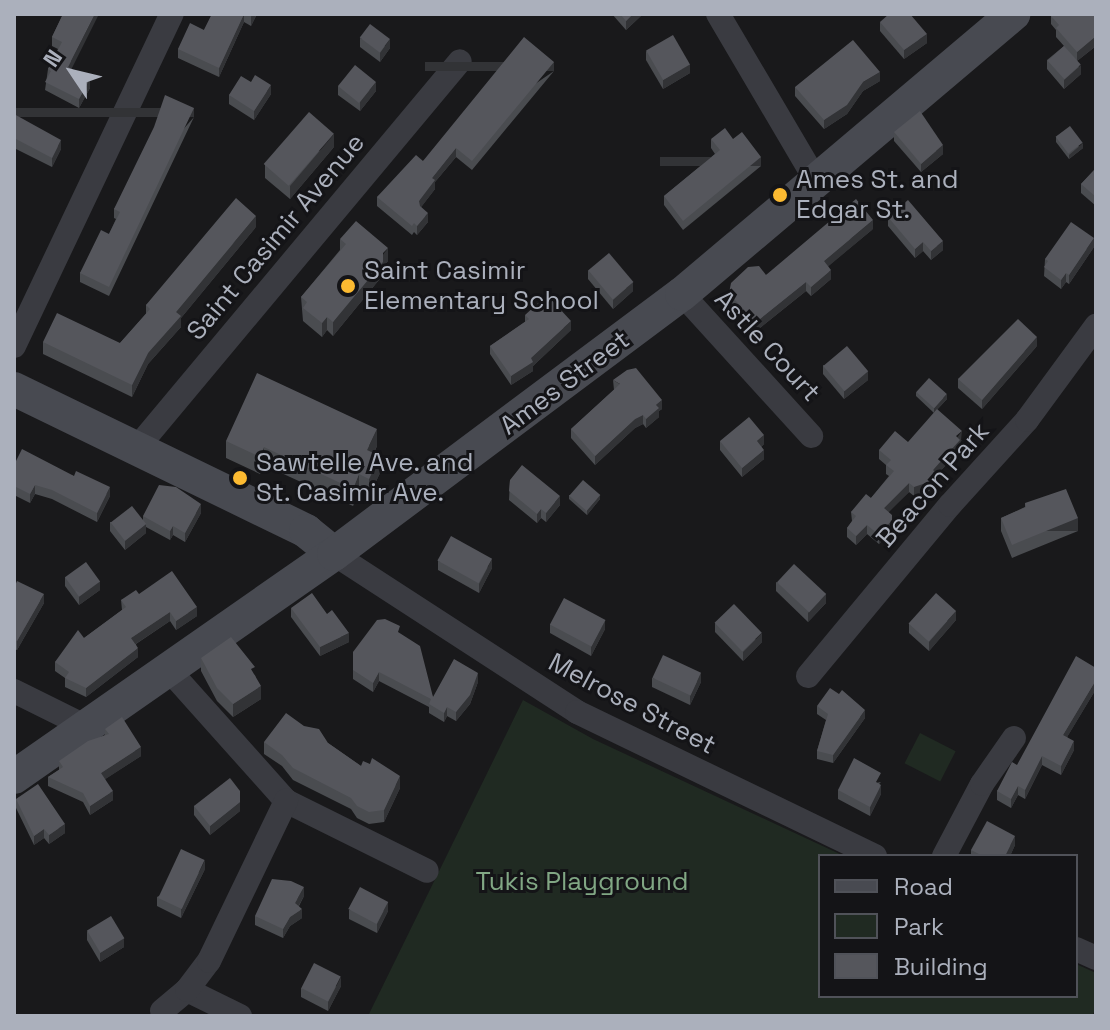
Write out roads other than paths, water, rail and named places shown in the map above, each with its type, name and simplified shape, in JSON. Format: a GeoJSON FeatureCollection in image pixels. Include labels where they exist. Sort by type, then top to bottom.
{"type":"FeatureCollection","features":[{"type":"Feature","properties":{"kind":"street"},"geometry":{"type":"LineString","coordinates":[[14,346],[172,14]]}},
{"type":"Feature","properties":{"kind":"street"},"geometry":{"type":"LineString","coordinates":[[718,14],[815,179]]}},
{"type":"Feature","properties":{"kind":"street","name":"Ames Street"},"geometry":{"type":"LineString","coordinates":[[14,777],[334,554],[682,294],[1013,14]]}},
{"type":"Feature","properties":{"kind":"street","name":"Saint Casimir Avenue"},"geometry":{"type":"LineString","coordinates":[[136,449],[460,61]]}},
{"type":"Feature","properties":{"kind":"street","name":"Astle Court"},"geometry":{"type":"LineString","coordinates":[[682,294],[811,436]]}},
{"type":"Feature","properties":{"kind":"street","name":"Beacon Park"},"geometry":{"type":"LineString","coordinates":[[808,676],[950,505],[1027,420],[1096,326]]}},
{"type":"Feature","properties":{"kind":"street"},"geometry":{"type":"LineString","coordinates":[[14,389],[306,531],[334,554]]}},
{"type":"Feature","properties":{"kind":"street","name":"Melrose Street"},"geometry":{"type":"LineString","coordinates":[[334,554],[577,712],[871,854]]}},
{"type":"Feature","properties":{"kind":"street"},"geometry":{"type":"LineString","coordinates":[[169,670],[286,801],[427,871]]}},
{"type":"Feature","properties":{"kind":"street"},"geometry":{"type":"LineString","coordinates":[[14,691],[87,727]]}},
{"type":"Feature","properties":{"kind":"street"},"geometry":{"type":"LineString","coordinates":[[945,854],[982,784],[1014,738]]}},
{"type":"Feature","properties":{"kind":"street"},"geometry":{"type":"LineString","coordinates":[[162,1011],[187,990],[209,961],[286,801]]}},
{"type":"Feature","properties":{"kind":"street"},"geometry":{"type":"LineString","coordinates":[[187,990],[240,1016]]}},
{"type":"Feature","properties":{"kind":"place","name":"Ames St. and Edgar St."},"geometry":{"type":"Point","coordinates":[780,195]}},
{"type":"Feature","properties":{"kind":"place","name":"Saint Casimir Elementary School"},"geometry":{"type":"Point","coordinates":[348,286]}},
{"type":"Feature","properties":{"kind":"place","name":"Sawtelle Ave. and St. Casimir Ave."},"geometry":{"type":"Point","coordinates":[240,478]}},
{"type":"Feature","properties":{"kind":"park label","name":"Tukis Playground"},"geometry":{"type":"Point","coordinates":[582,882]}}]}
